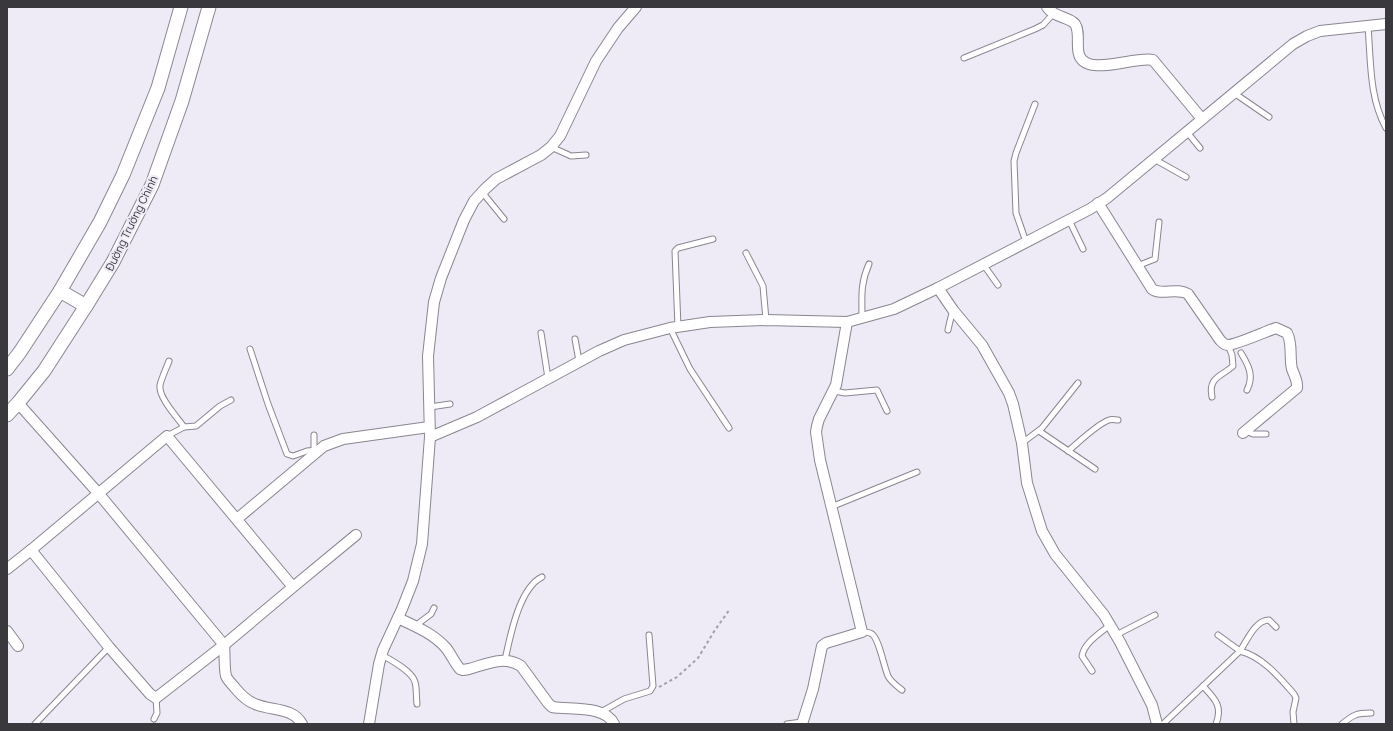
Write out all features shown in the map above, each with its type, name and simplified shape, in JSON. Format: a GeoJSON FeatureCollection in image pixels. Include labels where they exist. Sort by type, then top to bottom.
{"type":"FeatureCollection","features":[{"type":"Feature","properties":{"kind":"main road"},"geometry":{"type":"LineString","coordinates":[[7,369],[60,291],[100,222],[123,175],[158,88],[181,7]]}},
{"type":"Feature","properties":{"kind":"main road","name":"Đường Trường Chinh"},"geometry":{"type":"LineString","coordinates":[[7,415],[44,371],[86,306],[113,262],[152,185],[182,101],[208,7]]}},
{"type":"Feature","properties":{"kind":"main road"},"geometry":{"type":"LineString","coordinates":[[60,291],[86,306]]}},
{"type":"Feature","properties":{"kind":"street"},"geometry":{"type":"LineString","coordinates":[[369,724],[382,654],[413,580],[422,544],[430,432],[428,356],[434,302],[441,278],[464,220],[474,201],[496,179],[541,155],[551,147],[560,136],[596,61],[618,28],[636,7]]}},
{"type":"Feature","properties":{"kind":"street"},"geometry":{"type":"LineString","coordinates":[[1050,10],[1073,22],[1077,27],[1079,56],[1083,62],[1091,66],[1115,64],[1146,58],[1152,60],[1202,119]]}},
{"type":"Feature","properties":{"kind":"street"},"geometry":{"type":"LineString","coordinates":[[237,519],[317,450],[328,444],[343,439],[430,432],[477,417],[579,361],[624,340],[674,328],[710,322],[766,320],[847,322],[894,309],[938,288],[1069,220],[1107,198],[1293,44],[1320,31],[1386,24]]}},
{"type":"Feature","properties":{"kind":"street"},"geometry":{"type":"LineString","coordinates":[[1098,203],[1154,291],[1175,291],[1185,292],[1188,294],[1224,344],[1234,345],[1276,328],[1288,333],[1290,338],[1291,362],[1297,382],[1297,388],[1244,432]]}},
{"type":"Feature","properties":{"kind":"street"},"geometry":{"type":"LineString","coordinates":[[938,288],[953,310],[982,345],[1009,394],[1013,404],[1022,443],[1027,483],[1042,530],[1056,554],[1077,580],[1116,635],[1152,705],[1157,724]]}},
{"type":"Feature","properties":{"kind":"street"},"geometry":{"type":"LineString","coordinates":[[802,723],[822,646],[826,642],[862,632],[831,507],[816,432],[818,419],[836,385],[847,322]]}},
{"type":"Feature","properties":{"kind":"street"},"geometry":{"type":"LineString","coordinates":[[18,403],[99,494],[224,645],[226,676],[241,695],[257,705],[287,711],[297,716],[302,724]]}},
{"type":"Feature","properties":{"kind":"street"},"geometry":{"type":"LineString","coordinates":[[7,569],[167,436],[293,587]]}},
{"type":"Feature","properties":{"kind":"street"},"geometry":{"type":"LineString","coordinates":[[31,550],[109,647],[150,694],[156,698],[224,645],[356,535]]}},
{"type":"Feature","properties":{"kind":"street"},"geometry":{"type":"LineString","coordinates":[[398,618],[424,630],[440,642],[446,648],[460,669],[469,670],[505,660],[515,662],[521,666],[548,704],[552,707],[600,712],[608,716],[614,724]]}},
{"type":"Feature","properties":{"kind":"street"},"geometry":{"type":"LineString","coordinates":[[7,631],[18,646]]}},
{"type":"Feature","properties":{"kind":"lane"},"geometry":{"type":"LineString","coordinates":[[964,58],[1043,25],[1050,10]]}},
{"type":"Feature","properties":{"kind":"lane"},"geometry":{"type":"LineString","coordinates":[[1368,27],[1373,90],[1377,108],[1386,128]]}},
{"type":"Feature","properties":{"kind":"lane"},"geometry":{"type":"LineString","coordinates":[[1234,93],[1268,117]]}},
{"type":"Feature","properties":{"kind":"lane"},"geometry":{"type":"LineString","coordinates":[[1026,242],[1016,213],[1014,161],[1035,104]]}},
{"type":"Feature","properties":{"kind":"lane"},"geometry":{"type":"LineString","coordinates":[[1187,132],[1200,148]]}},
{"type":"Feature","properties":{"kind":"lane"},"geometry":{"type":"LineString","coordinates":[[551,147],[571,156],[586,156]]}},
{"type":"Feature","properties":{"kind":"lane"},"geometry":{"type":"LineString","coordinates":[[1154,159],[1186,177]]}},
{"type":"Feature","properties":{"kind":"lane"},"geometry":{"type":"LineString","coordinates":[[482,192],[504,219]]}},
{"type":"Feature","properties":{"kind":"lane"},"geometry":{"type":"LineString","coordinates":[[1069,220],[1083,249]]}},
{"type":"Feature","properties":{"kind":"lane"},"geometry":{"type":"LineString","coordinates":[[1137,266],[1155,258],[1160,222]]}},
{"type":"Feature","properties":{"kind":"lane"},"geometry":{"type":"LineString","coordinates":[[713,239],[675,250],[674,328],[690,369],[729,428]]}},
{"type":"Feature","properties":{"kind":"lane"},"geometry":{"type":"LineString","coordinates":[[746,253],[763,286],[766,320]]}},
{"type":"Feature","properties":{"kind":"lane"},"geometry":{"type":"LineString","coordinates":[[862,318],[863,277],[869,264]]}},
{"type":"Feature","properties":{"kind":"lane"},"geometry":{"type":"LineString","coordinates":[[984,264],[998,285]]}},
{"type":"Feature","properties":{"kind":"lane"},"geometry":{"type":"LineString","coordinates":[[948,330],[953,310]]}},
{"type":"Feature","properties":{"kind":"lane"},"geometry":{"type":"LineString","coordinates":[[541,333],[548,378]]}},
{"type":"Feature","properties":{"kind":"lane"},"geometry":{"type":"LineString","coordinates":[[575,339],[579,361]]}},
{"type":"Feature","properties":{"kind":"lane"},"geometry":{"type":"LineString","coordinates":[[1212,397],[1210,391],[1212,382],[1215,378],[1225,373],[1233,366],[1232,355],[1234,345]]}},
{"type":"Feature","properties":{"kind":"lane"},"geometry":{"type":"LineString","coordinates":[[250,348],[268,404],[287,454],[293,456],[307,451],[317,450],[314,435]]}},
{"type":"Feature","properties":{"kind":"lane"},"geometry":{"type":"LineString","coordinates":[[1241,353],[1251,374],[1251,383],[1248,390]]}},
{"type":"Feature","properties":{"kind":"lane"},"geometry":{"type":"LineString","coordinates":[[169,361],[160,385],[160,390],[164,399],[184,427]]}},
{"type":"Feature","properties":{"kind":"lane"},"geometry":{"type":"LineString","coordinates":[[1022,443],[1039,431],[1078,383]]}},
{"type":"Feature","properties":{"kind":"lane"},"geometry":{"type":"LineString","coordinates":[[834,391],[845,393],[878,390],[887,411]]}},
{"type":"Feature","properties":{"kind":"lane"},"geometry":{"type":"LineString","coordinates":[[167,436],[184,427],[196,426],[220,406],[231,400]]}},
{"type":"Feature","properties":{"kind":"lane"},"geometry":{"type":"LineString","coordinates":[[430,407],[450,404]]}},
{"type":"Feature","properties":{"kind":"lane"},"geometry":{"type":"LineString","coordinates":[[1068,451],[1110,419],[1118,420]]}},
{"type":"Feature","properties":{"kind":"lane"},"geometry":{"type":"LineString","coordinates":[[1039,431],[1096,469]]}},
{"type":"Feature","properties":{"kind":"lane"},"geometry":{"type":"LineString","coordinates":[[1244,432],[1266,434]]}},
{"type":"Feature","properties":{"kind":"lane"},"geometry":{"type":"LineString","coordinates":[[831,507],[917,472]]}},
{"type":"Feature","properties":{"kind":"lane"},"geometry":{"type":"LineString","coordinates":[[505,660],[517,611],[533,582],[542,577]]}},
{"type":"Feature","properties":{"kind":"lane"},"geometry":{"type":"LineString","coordinates":[[415,626],[431,614],[434,608]]}},
{"type":"Feature","properties":{"kind":"lane"},"geometry":{"type":"LineString","coordinates":[[1116,635],[1155,615]]}},
{"type":"Feature","properties":{"kind":"lane"},"geometry":{"type":"LineString","coordinates":[[1163,724],[1240,651],[1256,626],[1262,621],[1269,620],[1276,627]]}},
{"type":"Feature","properties":{"kind":"lane"},"geometry":{"type":"LineString","coordinates":[[1092,671],[1082,656],[1083,650],[1110,625]]}},
{"type":"Feature","properties":{"kind":"lane"},"geometry":{"type":"LineString","coordinates":[[862,632],[873,635],[880,650],[888,676],[902,690]]}},
{"type":"Feature","properties":{"kind":"lane"},"geometry":{"type":"LineString","coordinates":[[600,712],[624,699],[650,692],[654,686],[649,635]]}},
{"type":"Feature","properties":{"kind":"lane"},"geometry":{"type":"LineString","coordinates":[[1218,635],[1240,651],[1254,656],[1266,665],[1294,694],[1296,698],[1293,712],[1294,724]]}},
{"type":"Feature","properties":{"kind":"lane"},"geometry":{"type":"LineString","coordinates":[[34,724],[109,647]]}},
{"type":"Feature","properties":{"kind":"lane"},"geometry":{"type":"LineString","coordinates":[[382,654],[413,677],[415,681],[417,704]]}},
{"type":"Feature","properties":{"kind":"lane"},"geometry":{"type":"LineString","coordinates":[[1203,686],[1212,696],[1218,707],[1219,715],[1216,724]]}},
{"type":"Feature","properties":{"kind":"lane"},"geometry":{"type":"LineString","coordinates":[[154,719],[156,713],[156,698]]}},
{"type":"Feature","properties":{"kind":"lane"},"geometry":{"type":"LineString","coordinates":[[1342,724],[1352,716],[1360,713],[1371,713]]}},
{"type":"Feature","properties":{"kind":"lane"},"geometry":{"type":"LineString","coordinates":[[787,724],[802,723]]}},
{"type":"Feature","properties":{"kind":"path"},"geometry":{"type":"LineString","coordinates":[[652,689],[663,686],[677,677],[698,658],[730,609]]}}]}
